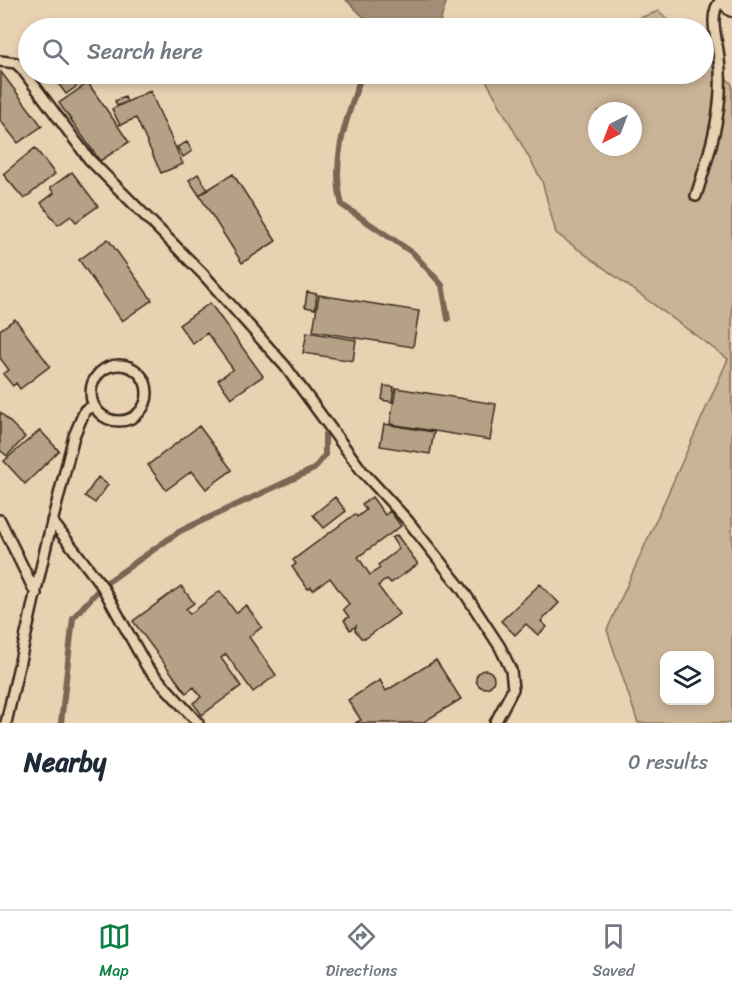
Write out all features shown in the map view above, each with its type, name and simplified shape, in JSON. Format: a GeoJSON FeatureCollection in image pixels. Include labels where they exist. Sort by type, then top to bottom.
{"type":"FeatureCollection","features":[{"type":"Feature","properties":{"kind":"street"},"geometry":{"type":"LineString","coordinates":[[726,0],[732,8]]}},
{"type":"Feature","properties":{"kind":"lane"},"geometry":{"type":"LineString","coordinates":[[696,196],[716,134],[720,66],[714,15],[716,5],[721,0]]}},
{"type":"Feature","properties":{"kind":"lane"},"geometry":{"type":"LineString","coordinates":[[0,61],[18,65]]}},
{"type":"Feature","properties":{"kind":"lane"},"geometry":{"type":"LineString","coordinates":[[33,84],[89,159],[247,322],[307,394],[362,471],[408,521],[462,589],[500,647],[511,670],[513,689],[495,723]]}},
{"type":"Feature","properties":{"kind":"lane"},"geometry":{"type":"LineString","coordinates":[[127,365],[144,379],[146,401],[133,418],[124,421],[111,420],[102,416],[94,406],[90,395],[91,385],[105,368],[127,365]]}},
{"type":"Feature","properties":{"kind":"lane"},"geometry":{"type":"LineString","coordinates":[[6,723],[52,521],[79,422],[85,410],[94,406]]}},
{"type":"Feature","properties":{"kind":"lane"},"geometry":{"type":"LineString","coordinates":[[0,520],[36,594]]}},
{"type":"Feature","properties":{"kind":"lane"},"geometry":{"type":"LineString","coordinates":[[52,521],[102,585],[147,667],[198,723]]}},
{"type":"Feature","properties":{"kind":"shaded area"},"geometry":{"type":"Polygon","coordinates":[[[346,0],[447,0],[441,18],[365,18],[346,0]]]}},
{"type":"Feature","properties":{"kind":"shaded area"},"geometry":{"type":"Polygon","coordinates":[[[659,11],[666,18],[639,18],[659,11]]]}},
{"type":"Feature","properties":{"kind":"shaded area"},"geometry":{"type":"Polygon","coordinates":[[[714,66],[732,84],[732,723],[638,723],[607,630],[728,359],[556,233],[542,181],[488,84],[714,84],[714,66]]]}},
{"type":"Feature","properties":{"kind":"building"},"geometry":{"type":"Polygon","coordinates":[[[1,72],[42,126],[18,143],[0,120],[1,72]]]}},
{"type":"Feature","properties":{"kind":"building"},"geometry":{"type":"Polygon","coordinates":[[[58,84],[80,84],[66,94],[58,84]]]}},
{"type":"Feature","properties":{"kind":"building"},"geometry":{"type":"Polygon","coordinates":[[[89,84],[129,142],[100,161],[59,103],[89,84]]]}},
{"type":"Feature","properties":{"kind":"building"},"geometry":{"type":"Polygon","coordinates":[[[150,91],[183,164],[161,173],[136,118],[120,125],[112,109],[150,91]]]}},
{"type":"Feature","properties":{"kind":"building"},"geometry":{"type":"Polygon","coordinates":[[[125,97],[127,102],[117,106],[115,101],[125,97]]]}},
{"type":"Feature","properties":{"kind":"building"},"geometry":{"type":"Polygon","coordinates":[[[187,142],[192,151],[183,157],[177,147],[187,142]]]}},
{"type":"Feature","properties":{"kind":"building"},"geometry":{"type":"Polygon","coordinates":[[[35,148],[55,174],[24,199],[3,174],[35,148]]]}},
{"type":"Feature","properties":{"kind":"building"},"geometry":{"type":"Polygon","coordinates":[[[72,172],[98,206],[76,222],[71,216],[58,225],[41,203],[54,193],[50,188],[72,172]]]}},
{"type":"Feature","properties":{"kind":"building"},"geometry":{"type":"Polygon","coordinates":[[[198,174],[208,190],[199,195],[189,180],[198,174]]]}},
{"type":"Feature","properties":{"kind":"building"},"geometry":{"type":"Polygon","coordinates":[[[233,174],[276,241],[242,263],[199,195],[233,174]]]}},
{"type":"Feature","properties":{"kind":"building"},"geometry":{"type":"Polygon","coordinates":[[[108,239],[152,300],[122,321],[79,260],[108,239]]]}},
{"type":"Feature","properties":{"kind":"building"},"geometry":{"type":"Polygon","coordinates":[[[307,292],[317,294],[315,309],[305,307],[307,292]]]}},
{"type":"Feature","properties":{"kind":"building"},"geometry":{"type":"Polygon","coordinates":[[[319,295],[419,311],[413,347],[313,331],[319,295]]]}},
{"type":"Feature","properties":{"kind":"building"},"geometry":{"type":"Polygon","coordinates":[[[210,303],[263,376],[231,398],[218,380],[233,369],[207,333],[193,344],[179,325],[210,303]]]}},
{"type":"Feature","properties":{"kind":"building"},"geometry":{"type":"Polygon","coordinates":[[[15,319],[50,366],[20,389],[16,383],[13,386],[3,374],[9,370],[0,358],[0,330],[15,319]]]}},
{"type":"Feature","properties":{"kind":"building"},"geometry":{"type":"Polygon","coordinates":[[[307,332],[356,340],[353,361],[303,353],[307,332]]]}},
{"type":"Feature","properties":{"kind":"building"},"geometry":{"type":"Polygon","coordinates":[[[384,386],[394,387],[392,402],[382,400],[384,386]]]}},
{"type":"Feature","properties":{"kind":"building"},"geometry":{"type":"Polygon","coordinates":[[[396,388],[496,404],[490,440],[390,424],[396,388]]]}},
{"type":"Feature","properties":{"kind":"building"},"geometry":{"type":"Polygon","coordinates":[[[0,412],[25,437],[7,456],[0,450],[0,412]]]}},
{"type":"Feature","properties":{"kind":"building"},"geometry":{"type":"Polygon","coordinates":[[[384,424],[434,432],[430,454],[380,446],[384,424]]]}},
{"type":"Feature","properties":{"kind":"building"},"geometry":{"type":"Polygon","coordinates":[[[199,426],[232,470],[206,489],[192,471],[166,490],[148,465],[199,426]]]}},
{"type":"Feature","properties":{"kind":"building"},"geometry":{"type":"Polygon","coordinates":[[[40,430],[59,451],[25,484],[4,461],[40,430]]]}},
{"type":"Feature","properties":{"kind":"building"},"geometry":{"type":"Polygon","coordinates":[[[98,477],[108,485],[95,503],[85,496],[98,477]]]}},
{"type":"Feature","properties":{"kind":"building"},"geometry":{"type":"Polygon","coordinates":[[[335,497],[346,511],[324,528],[313,515],[335,497]]]}},
{"type":"Feature","properties":{"kind":"building"},"geometry":{"type":"Polygon","coordinates":[[[372,497],[385,515],[390,511],[401,526],[358,557],[370,575],[380,568],[378,565],[399,549],[392,538],[397,535],[418,564],[391,583],[387,579],[378,586],[399,614],[366,638],[361,638],[355,630],[356,626],[350,630],[344,620],[349,617],[343,609],[349,604],[330,578],[313,590],[311,587],[308,589],[292,567],[296,564],[293,560],[355,514],[357,517],[366,510],[362,504],[372,497]]]}},
{"type":"Feature","properties":{"kind":"building"},"geometry":{"type":"Polygon","coordinates":[[[540,584],[559,603],[541,621],[547,627],[538,635],[526,624],[515,635],[501,621],[540,584]]]}},
{"type":"Feature","properties":{"kind":"building"},"geometry":{"type":"Polygon","coordinates":[[[181,586],[194,603],[186,609],[190,614],[220,591],[236,613],[246,605],[262,627],[249,637],[276,675],[253,692],[226,654],[221,658],[241,686],[202,715],[193,703],[201,697],[194,687],[186,693],[133,621],[181,586]]]}},
{"type":"Feature","properties":{"kind":"building"},"geometry":{"type":"Polygon","coordinates":[[[436,660],[461,699],[422,723],[355,723],[361,720],[348,700],[380,680],[386,691],[436,660]]]}},
{"type":"Feature","properties":{"kind":"building"},"geometry":{"type":"Polygon","coordinates":[[[481,670],[489,670],[494,675],[492,686],[481,688],[476,683],[476,675],[481,670]]]}},
{"type":"Feature","properties":{"kind":"waterway"},"geometry":{"type":"LineString","coordinates":[[359,84],[346,122],[339,155],[339,188],[342,205],[413,253],[442,285],[448,319]]}},
{"type":"Feature","properties":{"kind":"waterway"},"geometry":{"type":"LineString","coordinates":[[61,723],[73,618],[102,586],[180,531],[314,469],[325,455],[325,435]]}}]}
